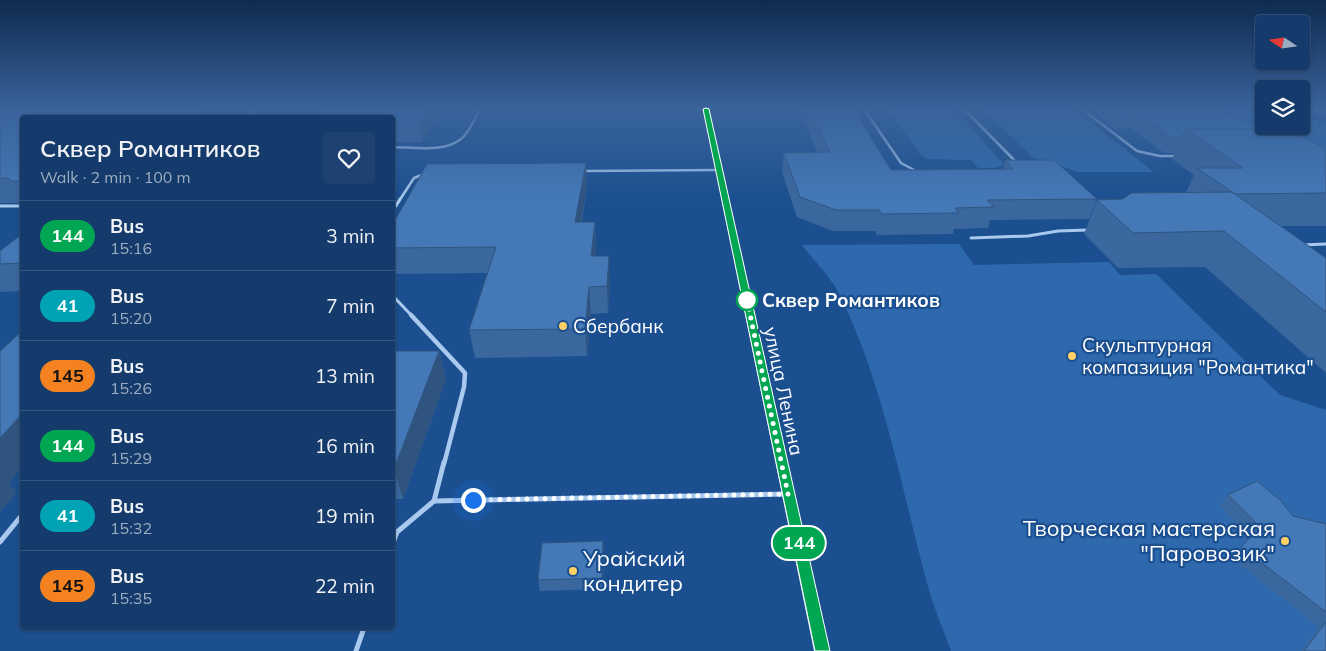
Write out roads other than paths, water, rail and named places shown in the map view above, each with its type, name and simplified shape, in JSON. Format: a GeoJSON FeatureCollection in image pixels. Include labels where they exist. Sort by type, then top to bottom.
{"type":"FeatureCollection","features":[{"type":"Feature","properties":{"kind":"main road","name":"улица Ленина"},"geometry":{"type":"LineString","coordinates":[[712,139],[822,651]]}},
{"type":"Feature","properties":{"kind":"lane"},"geometry":{"type":"LineString","coordinates":[[395,147],[437,146],[453,144],[460,139]]}},
{"type":"Feature","properties":{"kind":"lane"},"geometry":{"type":"LineString","coordinates":[[885,139],[901,163],[907,168],[923,172]]}},
{"type":"Feature","properties":{"kind":"lane"},"geometry":{"type":"LineString","coordinates":[[994,139],[1020,166],[1014,168]]}},
{"type":"Feature","properties":{"kind":"lane"},"geometry":{"type":"LineString","coordinates":[[1121,139],[1136,151],[1160,156],[1179,156]]}},
{"type":"Feature","properties":{"kind":"lane"},"geometry":{"type":"LineString","coordinates":[[575,171],[719,170]]}},
{"type":"Feature","properties":{"kind":"lane"},"geometry":{"type":"LineString","coordinates":[[396,206],[414,178],[428,174]]}},
{"type":"Feature","properties":{"kind":"lane"},"geometry":{"type":"LineString","coordinates":[[0,206],[20,206]]}},
{"type":"Feature","properties":{"kind":"lane"},"geometry":{"type":"LineString","coordinates":[[971,238],[1028,236],[1058,231],[1092,230]]}},
{"type":"Feature","properties":{"kind":"lane"},"geometry":{"type":"LineString","coordinates":[[1301,245],[1326,244]]}},
{"type":"Feature","properties":{"kind":"lane"},"geometry":{"type":"LineString","coordinates":[[395,298],[465,373],[464,387],[434,501],[397,532],[395,537]]}},
{"type":"Feature","properties":{"kind":"lane"},"geometry":{"type":"LineString","coordinates":[[434,501],[788,494]]}},
{"type":"Feature","properties":{"kind":"lane"},"geometry":{"type":"LineString","coordinates":[[0,542],[20,517]]}},
{"type":"Feature","properties":{"kind":"lane"},"geometry":{"type":"LineString","coordinates":[[356,651],[363,630]]}},
{"type":"Feature","properties":{"kind":"place","name":"Сквер Романтиков"},"geometry":{"type":"Point","coordinates":[747,300]}},
{"type":"Feature","properties":{"kind":"place","name":"Сбербанк"},"geometry":{"type":"Point","coordinates":[563,326]}},
{"type":"Feature","properties":{"kind":"place","name":"Скульптурная компазиция \"Романтика\""},"geometry":{"type":"Point","coordinates":[1072,356]}},
{"type":"Feature","properties":{"kind":"place","name":"Творческая мастерская \"Паровозик\""},"geometry":{"type":"Point","coordinates":[1285,541]}},
{"type":"Feature","properties":{"kind":"place","name":"Урайский кондитер"},"geometry":{"type":"Point","coordinates":[573,571]}}]}
